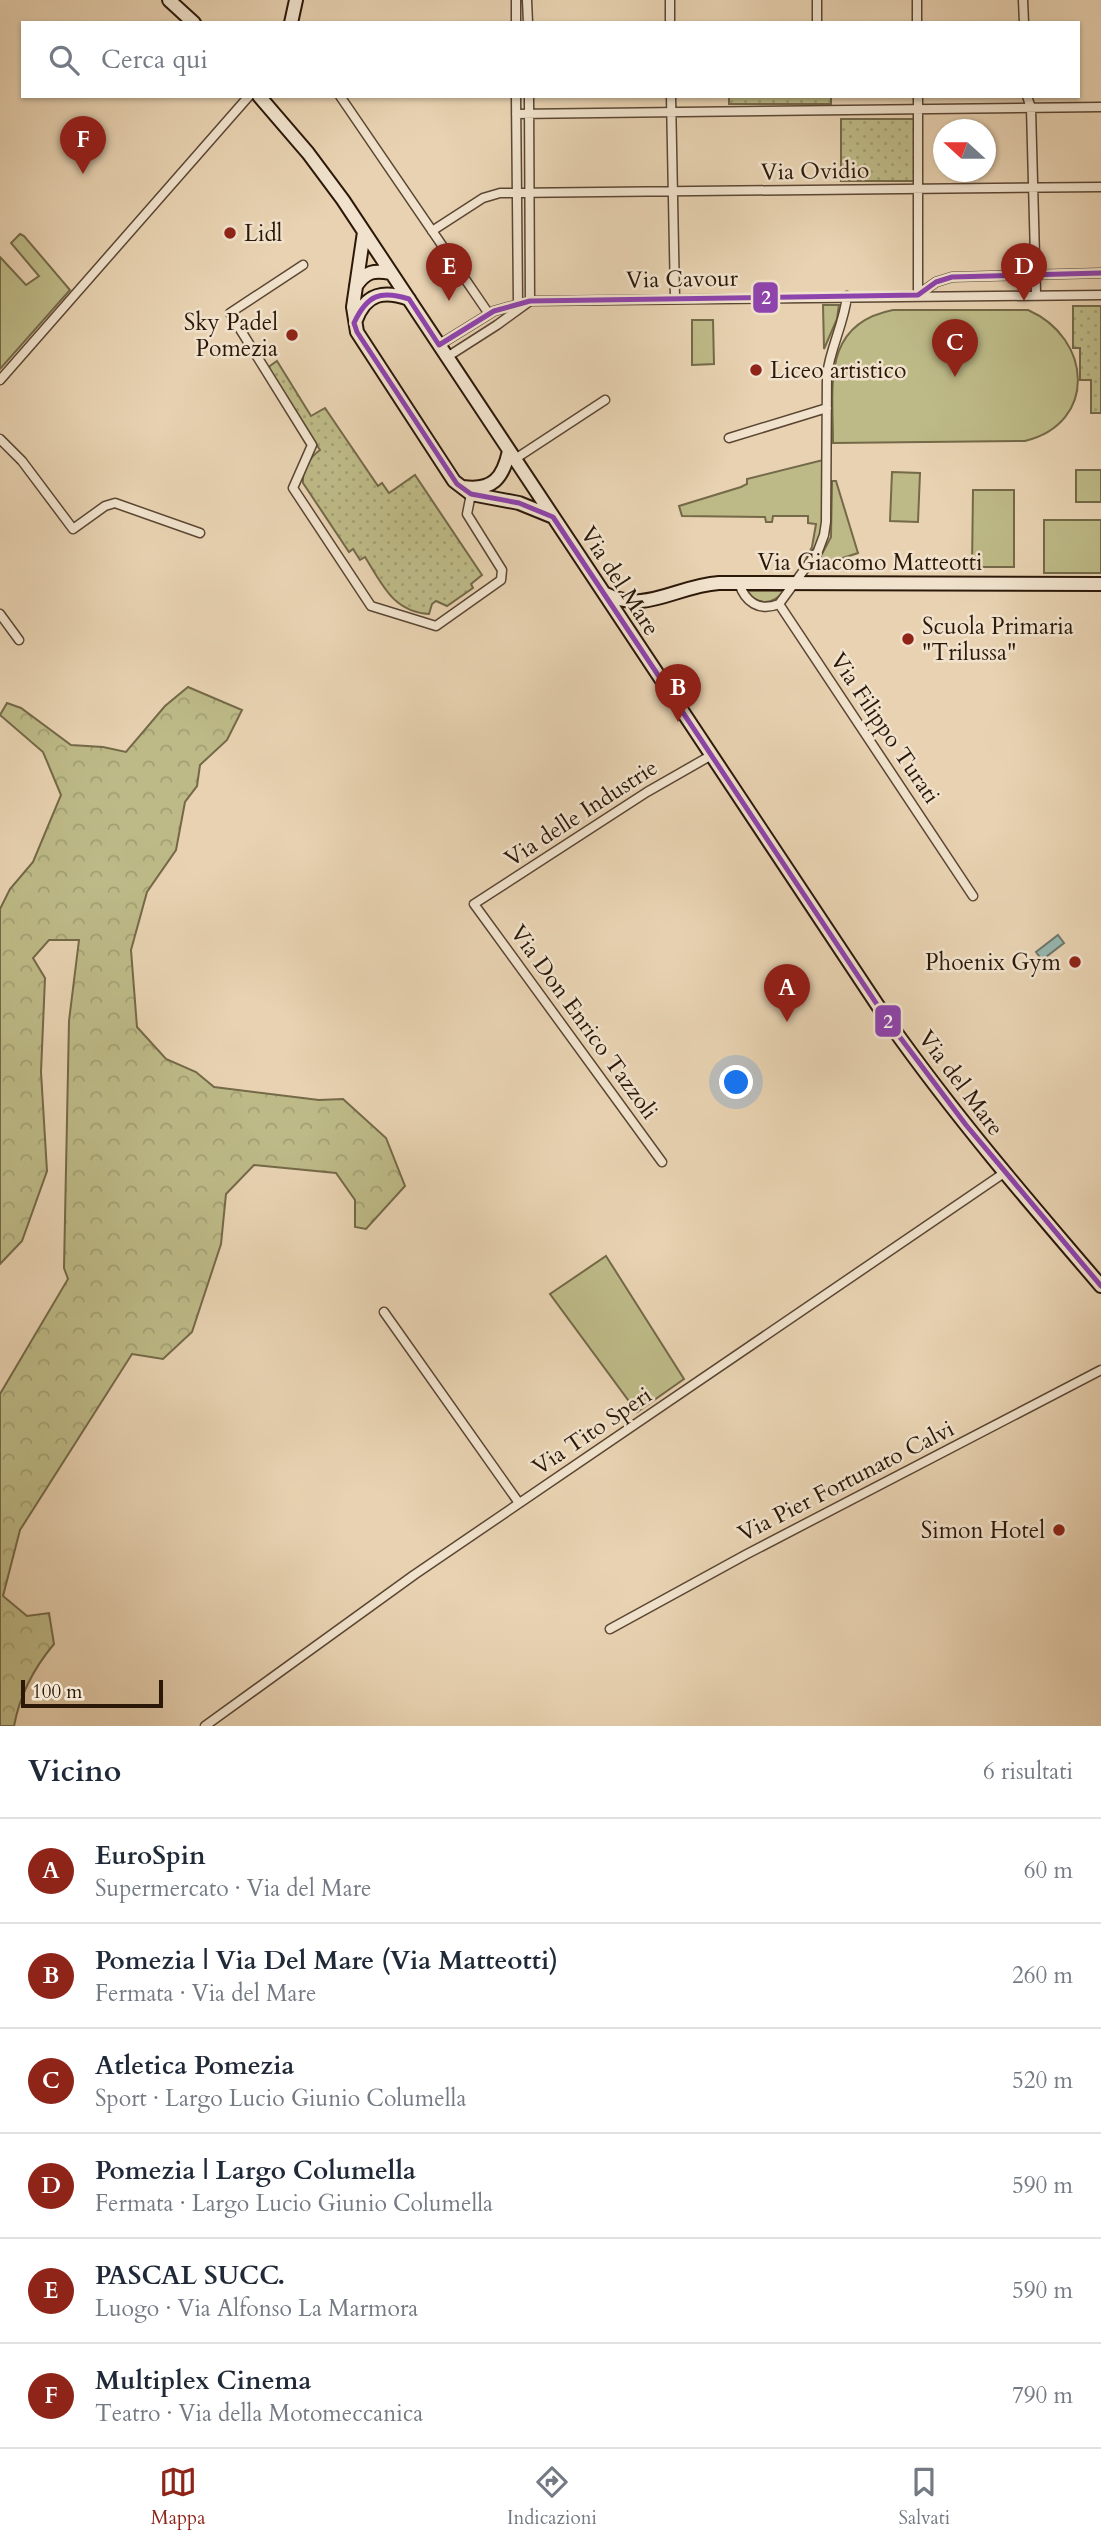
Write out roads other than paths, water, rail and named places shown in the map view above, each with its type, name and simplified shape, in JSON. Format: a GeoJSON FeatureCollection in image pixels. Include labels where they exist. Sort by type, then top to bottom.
{"type":"FeatureCollection","features":[{"type":"Feature","properties":{"kind":"main road"},"geometry":{"type":"LineString","coordinates":[[291,21],[296,0]]}},
{"type":"Feature","properties":{"kind":"main road"},"geometry":{"type":"LineString","coordinates":[[172,2],[192,21]]}},
{"type":"Feature","properties":{"kind":"main road","name":"Via del Mare"},"geometry":{"type":"LineString","coordinates":[[261,98],[308,153],[364,232],[890,1024],[937,1090],[1101,1286]]}},
{"type":"Feature","properties":{"kind":"main road"},"geometry":{"type":"LineString","coordinates":[[364,232],[353,311],[355,323],[369,351],[459,486],[471,494],[519,503],[553,517]]}},
{"type":"Feature","properties":{"kind":"main road"},"geometry":{"type":"LineString","coordinates":[[356,286],[368,272],[391,273]]}},
{"type":"Feature","properties":{"kind":"main road"},"geometry":{"type":"LineString","coordinates":[[355,323],[360,310],[373,298],[386,293],[409,299]]}},
{"type":"Feature","properties":{"kind":"main road"},"geometry":{"type":"LineString","coordinates":[[459,486],[479,487],[498,479],[512,455]]}},
{"type":"Feature","properties":{"kind":"main road"},"geometry":{"type":"LineString","coordinates":[[519,503],[526,492],[527,478]]}},
{"type":"Feature","properties":{"kind":"main road"},"geometry":{"type":"LineString","coordinates":[[519,503],[540,498]]}},
{"type":"Feature","properties":{"kind":"main road","name":"Via Giacomo Matteotti"},"geometry":{"type":"LineString","coordinates":[[642,603],[694,586],[739,583],[1101,584]]}},
{"type":"Feature","properties":{"kind":"main road"},"geometry":{"type":"LineString","coordinates":[[603,593],[624,602],[642,603]]}},
{"type":"Feature","properties":{"kind":"main road"},"geometry":{"type":"LineString","coordinates":[[630,635],[631,617],[642,603]]}},
{"type":"Feature","properties":{"kind":"street"},"geometry":{"type":"LineString","coordinates":[[516,0],[516,21]]}},
{"type":"Feature","properties":{"kind":"street"},"geometry":{"type":"LineString","coordinates":[[527,0],[528,21]]}},
{"type":"Feature","properties":{"kind":"street"},"geometry":{"type":"LineString","coordinates":[[670,0],[670,21]]}},
{"type":"Feature","properties":{"kind":"street"},"geometry":{"type":"LineString","coordinates":[[817,0],[817,21]]}},
{"type":"Feature","properties":{"kind":"street"},"geometry":{"type":"LineString","coordinates":[[917,0],[917,21]]}},
{"type":"Feature","properties":{"kind":"street"},"geometry":{"type":"LineString","coordinates":[[1024,0],[1024,21]]}},
{"type":"Feature","properties":{"kind":"street"},"geometry":{"type":"LineString","coordinates":[[0,380],[247,98]]}},
{"type":"Feature","properties":{"kind":"street"},"geometry":{"type":"LineString","coordinates":[[341,98],[489,314]]}},
{"type":"Feature","properties":{"kind":"street"},"geometry":{"type":"LineString","coordinates":[[516,98],[518,304]]}},
{"type":"Feature","properties":{"kind":"street"},"geometry":{"type":"LineString","coordinates":[[447,356],[497,326],[530,301],[529,98]]}},
{"type":"Feature","properties":{"kind":"street"},"geometry":{"type":"LineString","coordinates":[[671,98],[675,299]]}},
{"type":"Feature","properties":{"kind":"street"},"geometry":{"type":"LineString","coordinates":[[918,98],[918,295]]}},
{"type":"Feature","properties":{"kind":"street"},"geometry":{"type":"LineString","coordinates":[[1028,98],[1031,108],[1036,295]]}},
{"type":"Feature","properties":{"kind":"street"},"geometry":{"type":"LineString","coordinates":[[516,114],[1101,107]]}},
{"type":"Feature","properties":{"kind":"street","name":"Via Ovidio"},"geometry":{"type":"LineString","coordinates":[[432,230],[494,194],[1101,187]]}},
{"type":"Feature","properties":{"kind":"street"},"geometry":{"type":"LineString","coordinates":[[303,265],[230,313],[312,445],[293,488],[371,606],[436,626],[501,580],[502,570],[467,514],[471,494]]}},
{"type":"Feature","properties":{"kind":"street"},"geometry":{"type":"LineString","coordinates":[[918,295],[936,282],[953,277],[1101,274]]}},
{"type":"Feature","properties":{"kind":"street","name":"Via Cavour"},"geometry":{"type":"LineString","coordinates":[[439,345],[489,314],[530,301],[1101,295]]}},
{"type":"Feature","properties":{"kind":"street"},"geometry":{"type":"LineString","coordinates":[[739,583],[744,595],[755,605],[764,607],[779,604],[816,554],[825,530],[829,362],[843,319],[847,296]]}},
{"type":"Feature","properties":{"kind":"street"},"geometry":{"type":"LineString","coordinates":[[512,455],[605,400]]}},
{"type":"Feature","properties":{"kind":"street"},"geometry":{"type":"LineString","coordinates":[[729,438],[827,408]]}},
{"type":"Feature","properties":{"kind":"street"},"geometry":{"type":"LineString","coordinates":[[0,439],[22,461],[73,529],[107,505],[118,503],[200,533]]}},
{"type":"Feature","properties":{"kind":"street","name":"Via Filippo Turati"},"geometry":{"type":"LineString","coordinates":[[779,604],[973,896]]}},
{"type":"Feature","properties":{"kind":"street"},"geometry":{"type":"LineString","coordinates":[[0,614],[19,640]]}},
{"type":"Feature","properties":{"kind":"street","name":"Via delle Industrie"},"geometry":{"type":"LineString","coordinates":[[474,904],[647,792],[710,755]]}},
{"type":"Feature","properties":{"kind":"street","name":"Via Don Enrico Tazzoli"},"geometry":{"type":"LineString","coordinates":[[474,904],[663,1162]]}},
{"type":"Feature","properties":{"kind":"street","name":"Via Tito Speri"},"geometry":{"type":"LineString","coordinates":[[205,1726],[379,1599],[1004,1173]]}},
{"type":"Feature","properties":{"kind":"street"},"geometry":{"type":"LineString","coordinates":[[384,1312],[519,1503]]}},
{"type":"Feature","properties":{"kind":"street","name":"Via Pier Fortunato Calvi"},"geometry":{"type":"LineString","coordinates":[[610,1629],[747,1553],[1101,1370]]}},
{"type":"Feature","properties":{"kind":"water"},"geometry":{"type":"Polygon","coordinates":[[[1058,935],[1064,943],[1042,960],[1036,952],[1058,935]]]}},
{"type":"Feature","properties":{"kind":"place","name":"Multiplex Cinema"},"geometry":{"type":"Point","coordinates":[83,174]}},
{"type":"Feature","properties":{"kind":"place","name":"Lidl"},"geometry":{"type":"Point","coordinates":[230,233]}},
{"type":"Feature","properties":{"kind":"place","name":"PASCAL SUCC."},"geometry":{"type":"Point","coordinates":[449,301]}},
{"type":"Feature","properties":{"kind":"place","name":"Pomezia | Largo Columella"},"geometry":{"type":"Point","coordinates":[1024,301]}},
{"type":"Feature","properties":{"kind":"place","name":"Sky Padel Pomezia"},"geometry":{"type":"Point","coordinates":[292,335]}},
{"type":"Feature","properties":{"kind":"place","name":"Liceo artistico"},"geometry":{"type":"Point","coordinates":[756,370]}},
{"type":"Feature","properties":{"kind":"place","name":"Atletica Pomezia"},"geometry":{"type":"Point","coordinates":[955,377]}},
{"type":"Feature","properties":{"kind":"place","name":"Scuola Primaria \"Trilussa\""},"geometry":{"type":"Point","coordinates":[908,639]}},
{"type":"Feature","properties":{"kind":"place","name":"Pomezia | Via Del Mare (Via Matteotti)"},"geometry":{"type":"Point","coordinates":[678,722]}},
{"type":"Feature","properties":{"kind":"place","name":"Phoenix Gym"},"geometry":{"type":"Point","coordinates":[1075,962]}},
{"type":"Feature","properties":{"kind":"place","name":"EuroSpin"},"geometry":{"type":"Point","coordinates":[787,1022]}},
{"type":"Feature","properties":{"kind":"place","name":"Simon Hotel"},"geometry":{"type":"Point","coordinates":[1059,1530]}}]}
